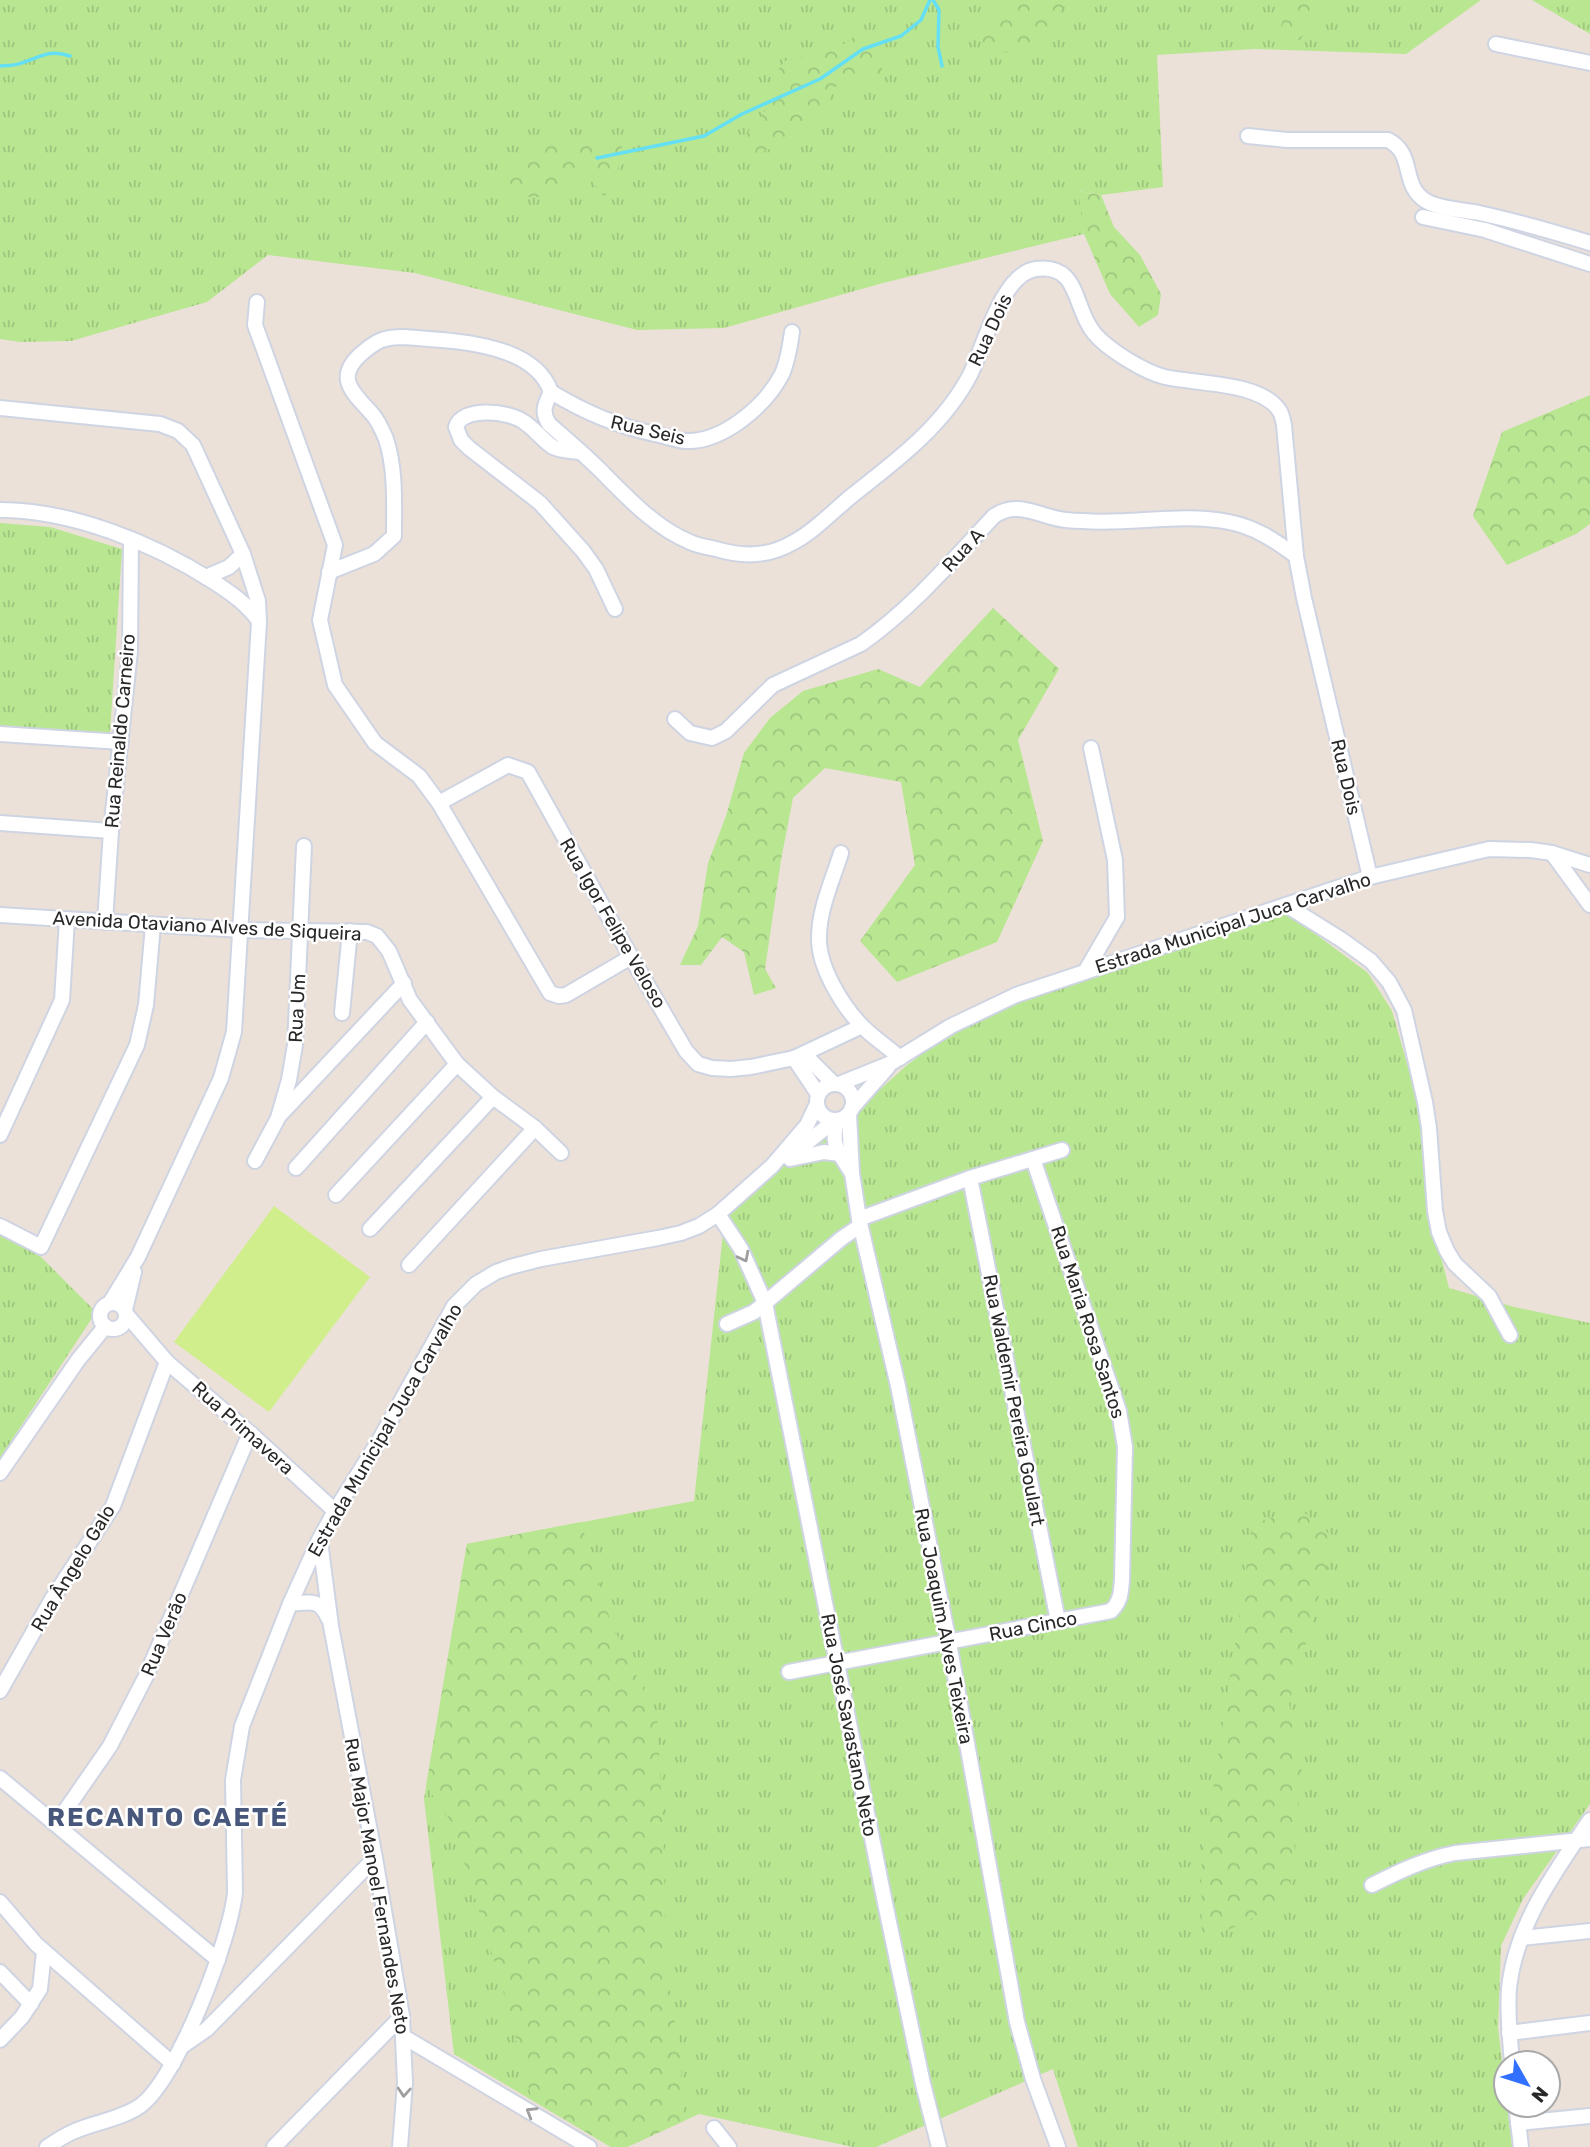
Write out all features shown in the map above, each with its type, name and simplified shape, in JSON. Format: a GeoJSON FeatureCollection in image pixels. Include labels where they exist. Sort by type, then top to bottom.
{"type":"FeatureCollection","features":[{"type":"Feature","properties":{"kind":"street"},"geometry":{"type":"LineString","coordinates":[[1496,44],[1590,63]]}},
{"type":"Feature","properties":{"kind":"street"},"geometry":{"type":"LineString","coordinates":[[1248,136],[1287,140],[1388,140],[1400,148],[1410,181],[1421,198],[1429,203],[1483,214],[1590,243]]}},
{"type":"Feature","properties":{"kind":"street"},"geometry":{"type":"LineString","coordinates":[[1423,217],[1485,230],[1590,264]]}},
{"type":"Feature","properties":{"kind":"street","name":"Rua Dois"},"geometry":{"type":"LineString","coordinates":[[548,399],[545,418],[549,424],[636,505],[673,533],[690,542],[731,554],[753,555],[776,551],[807,534],[916,443],[946,411],[965,383],[1009,288],[1028,270],[1052,269],[1062,273],[1070,282],[1082,314],[1096,335],[1136,364],[1163,377],[1259,394],[1280,411],[1284,425],[1296,556],[1370,877]]}},
{"type":"Feature","properties":{"kind":"street"},"geometry":{"type":"LineString","coordinates":[[257,302],[255,326],[335,545],[320,620],[335,685],[375,743],[419,776],[439,803],[550,993],[566,995],[631,957]]}},
{"type":"Feature","properties":{"kind":"street","name":"Rua Seis"},"geometry":{"type":"LineString","coordinates":[[548,399],[605,421],[683,441],[695,441],[739,422],[763,400],[782,373],[792,332]]}},
{"type":"Feature","properties":{"kind":"street"},"geometry":{"type":"LineString","coordinates":[[329,572],[374,554],[394,536],[393,494],[386,440],[376,418],[348,384],[347,370],[373,343],[404,337],[498,349],[520,358],[537,371],[548,383],[548,399]]}},
{"type":"Feature","properties":{"kind":"street"},"geometry":{"type":"LineString","coordinates":[[0,408],[160,424],[178,431],[193,445],[243,554],[257,594],[259,622],[242,930],[230,1052],[221,1078],[138,1257],[110,1303],[101,1312],[100,1316],[110,1326]]}},
{"type":"Feature","properties":{"kind":"street"},"geometry":{"type":"LineString","coordinates":[[580,452],[556,448],[524,422],[498,414],[470,414],[462,418],[456,427],[461,440],[469,449],[540,503],[583,551],[596,569],[615,609]]}},
{"type":"Feature","properties":{"kind":"street","name":"Rua A"},"geometry":{"type":"LineString","coordinates":[[675,719],[690,733],[712,738],[726,731],[773,685],[861,644],[873,635],[921,594],[994,516],[1003,510],[1013,508],[1084,522],[1206,519],[1231,522],[1273,539],[1296,556]]}},
{"type":"Feature","properties":{"kind":"street"},"geometry":{"type":"LineString","coordinates":[[0,510],[25,510],[72,520],[150,546],[206,577],[251,609],[259,622]]}},
{"type":"Feature","properties":{"kind":"street","name":"Rua Reinaldo Carneiro"},"geometry":{"type":"LineString","coordinates":[[105,922],[111,831],[130,650],[131,539]]}},
{"type":"Feature","properties":{"kind":"street"},"geometry":{"type":"LineString","coordinates":[[206,577],[229,567],[243,554]]}},
{"type":"Feature","properties":{"kind":"street"},"geometry":{"type":"LineString","coordinates":[[0,734],[121,742]]}},
{"type":"Feature","properties":{"kind":"street"},"geometry":{"type":"LineString","coordinates":[[1085,972],[1117,917],[1115,860],[1091,748]]}},
{"type":"Feature","properties":{"kind":"street","name":"Rua Igor Felipe Veloso"},"geometry":{"type":"LineString","coordinates":[[439,803],[508,765],[528,772],[631,957],[686,1051],[698,1063],[712,1068],[731,1069],[799,1056],[862,1026]]}},
{"type":"Feature","properties":{"kind":"street"},"geometry":{"type":"LineString","coordinates":[[0,822],[111,831]]}},
{"type":"Feature","properties":{"kind":"street","name":"Rua Um"},"geometry":{"type":"LineString","coordinates":[[255,1161],[278,1118],[295,1045],[304,846]]}},
{"type":"Feature","properties":{"kind":"street","name":"Estrada Municipal Juca Carvalho"},"geometry":{"type":"LineString","coordinates":[[896,1060],[951,1026],[1016,995],[1370,877],[1489,849],[1552,853],[1590,865]]}},
{"type":"Feature","properties":{"kind":"street"},"geometry":{"type":"LineString","coordinates":[[841,853],[821,922],[821,958],[837,992],[862,1026],[896,1060]]}},
{"type":"Feature","properties":{"kind":"street"},"geometry":{"type":"LineString","coordinates":[[1552,853],[1590,905]]}},
{"type":"Feature","properties":{"kind":"street"},"geometry":{"type":"LineString","coordinates":[[1286,905],[1371,961],[1390,982],[1404,1010],[1425,1102],[1439,1232],[1455,1264],[1489,1296],[1510,1335]]}},
{"type":"Feature","properties":{"kind":"street","name":"Avenida Otaviano Alves de Siqueira"},"geometry":{"type":"LineString","coordinates":[[0,915],[242,930],[350,931],[367,932],[377,936],[389,951],[410,1000],[457,1064],[493,1097],[536,1128],[561,1153]]}},
{"type":"Feature","properties":{"kind":"street"},"geometry":{"type":"LineString","coordinates":[[0,1135],[62,1000],[67,920]]}},
{"type":"Feature","properties":{"kind":"street"},"geometry":{"type":"LineString","coordinates":[[0,1226],[41,1247],[137,1045],[146,1005],[153,925]]}},
{"type":"Feature","properties":{"kind":"street"},"geometry":{"type":"LineString","coordinates":[[342,1013],[350,931]]}},
{"type":"Feature","properties":{"kind":"street"},"geometry":{"type":"LineString","coordinates":[[278,1118],[404,983]]}},
{"type":"Feature","properties":{"kind":"street"},"geometry":{"type":"LineString","coordinates":[[296,1168],[427,1022]]}},
{"type":"Feature","properties":{"kind":"street"},"geometry":{"type":"LineString","coordinates":[[799,1056],[836,1084],[845,1086],[852,1096],[833,1138],[852,1173]]}},
{"type":"Feature","properties":{"kind":"street"},"geometry":{"type":"LineString","coordinates":[[799,1056],[822,1116],[843,1116]]}},
{"type":"Feature","properties":{"kind":"street"},"geometry":{"type":"LineString","coordinates":[[779,1163],[807,1125],[824,1087],[896,1060]]}},
{"type":"Feature","properties":{"kind":"street"},"geometry":{"type":"LineString","coordinates":[[779,1163],[843,1116],[896,1060]]}},
{"type":"Feature","properties":{"kind":"street"},"geometry":{"type":"LineString","coordinates":[[335,1195],[457,1064]]}},
{"type":"Feature","properties":{"kind":"street"},"geometry":{"type":"LineString","coordinates":[[370,1229],[493,1097]]}},
{"type":"Feature","properties":{"kind":"street","name":"Rua Joaquim Alves Teixeira"},"geometry":{"type":"LineString","coordinates":[[843,1116],[860,1222],[898,1386],[949,1643],[1017,2022],[1033,2080],[1058,2147]]}},
{"type":"Feature","properties":{"kind":"street"},"geometry":{"type":"LineString","coordinates":[[409,1265],[536,1128]]}},
{"type":"Feature","properties":{"kind":"street"},"geometry":{"type":"LineString","coordinates":[[727,1324],[754,1312],[860,1222],[970,1178],[1062,1150]]}},
{"type":"Feature","properties":{"kind":"street"},"geometry":{"type":"LineString","coordinates":[[779,1163],[806,1154],[840,1154]]}},
{"type":"Feature","properties":{"kind":"street","name":"Rua Maria Rosa Santos"},"geometry":{"type":"LineString","coordinates":[[1033,1159],[1115,1399],[1123,1430],[1125,1447],[1121,1594],[1118,1604],[1111,1611]]}},
{"type":"Feature","properties":{"kind":"street","name":"Estrada Municipal Juca Carvalho"},"geometry":{"type":"LineString","coordinates":[[48,2147],[76,2130],[115,2118],[138,2107],[151,2096],[173,2064],[218,1960],[230,1924],[235,1892],[233,1780],[242,1727],[290,1604],[320,1540],[380,1440],[454,1306],[467,1291],[496,1272],[510,1267],[681,1233],[699,1226],[718,1214],[779,1163]]}},
{"type":"Feature","properties":{"kind":"street","name":"Rua Waldemir Pereira Goulart"},"geometry":{"type":"LineString","coordinates":[[970,1178],[1058,1621]]}},
{"type":"Feature","properties":{"kind":"street","name":"Rua José Savastano Neto"},"geometry":{"type":"LineString","coordinates":[[718,1214],[741,1249],[765,1303],[918,2062],[938,2146]]}},
{"type":"Feature","properties":{"kind":"street"},"geometry":{"type":"LineString","coordinates":[[0,1473],[78,1360],[104,1328],[124,1323],[138,1257]]}},
{"type":"Feature","properties":{"kind":"street"},"geometry":{"type":"LineString","coordinates":[[110,1303],[118,1304],[125,1312]]}},
{"type":"Feature","properties":{"kind":"street","name":"Rua Primavera"},"geometry":{"type":"LineString","coordinates":[[125,1312],[167,1362],[335,1511]]}},
{"type":"Feature","properties":{"kind":"street","name":"Rua Primavera"},"geometry":{"type":"LineString","coordinates":[[110,1326],[152,1346]]}},
{"type":"Feature","properties":{"kind":"street","name":"Rua Ângelo Galo"},"geometry":{"type":"LineString","coordinates":[[0,1692],[52,1599],[113,1506],[167,1362]]}},
{"type":"Feature","properties":{"kind":"street","name":"Rua Verão"},"geometry":{"type":"LineString","coordinates":[[57,1824],[110,1746],[146,1676],[250,1433]]}},
{"type":"Feature","properties":{"kind":"street","name":"Rua Major Manoel Fernandes Neto"},"geometry":{"type":"LineString","coordinates":[[320,1540],[331,1626],[402,2016],[405,2083],[400,2147]]}},
{"type":"Feature","properties":{"kind":"street"},"geometry":{"type":"LineString","coordinates":[[298,1586],[327,1593]]}},
{"type":"Feature","properties":{"kind":"street"},"geometry":{"type":"LineString","coordinates":[[290,1604],[318,1603],[325,1611],[331,1626]]}},
{"type":"Feature","properties":{"kind":"street","name":"Rua Cinco"},"geometry":{"type":"LineString","coordinates":[[789,1672],[1111,1611]]}},
{"type":"Feature","properties":{"kind":"street"},"geometry":{"type":"LineString","coordinates":[[0,1779],[218,1960]]}},
{"type":"Feature","properties":{"kind":"street"},"geometry":{"type":"LineString","coordinates":[[1511,2049],[1509,1990],[1521,1938],[1533,1908],[1583,1839],[1590,1820]]}},
{"type":"Feature","properties":{"kind":"street"},"geometry":{"type":"LineString","coordinates":[[1372,1885],[1433,1857],[1583,1839]]}},
{"type":"Feature","properties":{"kind":"street"},"geometry":{"type":"LineString","coordinates":[[181,2047],[207,2029],[375,1858]]}},
{"type":"Feature","properties":{"kind":"street"},"geometry":{"type":"LineString","coordinates":[[0,1902],[44,1952],[173,2064]]}},
{"type":"Feature","properties":{"kind":"street"},"geometry":{"type":"LineString","coordinates":[[1521,1938],[1590,1931]]}},
{"type":"Feature","properties":{"kind":"street"},"geometry":{"type":"LineString","coordinates":[[0,2040],[22,2017],[40,1989],[44,1952]]}},
{"type":"Feature","properties":{"kind":"street"},"geometry":{"type":"LineString","coordinates":[[0,1972],[31,2004]]}},
{"type":"Feature","properties":{"kind":"street"},"geometry":{"type":"LineString","coordinates":[[274,2147],[402,2016]]}},
{"type":"Feature","properties":{"kind":"street"},"geometry":{"type":"LineString","coordinates":[[1509,2033],[1590,2023]]}},
{"type":"Feature","properties":{"kind":"street"},"geometry":{"type":"LineString","coordinates":[[404,2037],[589,2147]]}},
{"type":"Feature","properties":{"kind":"street"},"geometry":{"type":"LineString","coordinates":[[1518,2123],[1590,2116]]}},
{"type":"Feature","properties":{"kind":"street"},"geometry":{"type":"LineString","coordinates":[[1518,2119],[1521,2147]]}},
{"type":"Feature","properties":{"kind":"street"},"geometry":{"type":"LineString","coordinates":[[714,2128],[729,2147]]}},
{"type":"Feature","properties":{"kind":"green space"},"geometry":{"type":"Polygon","coordinates":[[[0,0],[1481,0],[1406,54],[1255,49],[1157,55],[1163,187],[1101,195],[1079,191],[1084,234],[883,283],[724,328],[637,330],[415,273],[268,255],[207,302],[71,341],[20,342],[0,339],[0,0]]]}},
{"type":"Feature","properties":{"kind":"green space"},"geometry":{"type":"Polygon","coordinates":[[[1006,0],[1068,0],[1058,14],[1053,40],[1031,50],[998,53],[980,42],[994,15],[1006,0]]]}},
{"type":"Feature","properties":{"kind":"green space"},"geometry":{"type":"Polygon","coordinates":[[[1288,0],[1332,0],[1300,40],[1279,34],[1288,0]]]}},
{"type":"Feature","properties":{"kind":"green space"},"geometry":{"type":"Polygon","coordinates":[[[1532,0],[1590,0],[1590,34],[1532,0]]]}},
{"type":"Feature","properties":{"kind":"green space"},"geometry":{"type":"Polygon","coordinates":[[[854,37],[869,39],[882,53],[882,77],[836,86],[817,119],[778,146],[740,160],[735,148],[773,101],[774,75],[785,61],[835,50],[854,37]]]}},
{"type":"Feature","properties":{"kind":"green space"},"geometry":{"type":"Polygon","coordinates":[[[590,136],[620,139],[623,152],[612,188],[604,197],[585,171],[570,174],[564,188],[537,197],[524,196],[499,181],[519,161],[539,147],[562,139],[590,136]]]}},
{"type":"Feature","properties":{"kind":"green space"},"geometry":{"type":"Polygon","coordinates":[[[1078,191],[1101,195],[1114,227],[1140,255],[1161,294],[1158,315],[1139,327],[1110,294],[1084,234],[1078,191]]]}},
{"type":"Feature","properties":{"kind":"green space"},"geometry":{"type":"Polygon","coordinates":[[[1590,395],[1590,524],[1576,534],[1507,565],[1473,516],[1502,432],[1590,395]]]}},
{"type":"Feature","properties":{"kind":"green space"},"geometry":{"type":"Polygon","coordinates":[[[0,523],[50,527],[122,549],[110,732],[0,731],[0,523]]]}},
{"type":"Feature","properties":{"kind":"green space"},"geometry":{"type":"Polygon","coordinates":[[[993,608],[1059,669],[1018,740],[1043,841],[997,942],[897,982],[860,941],[915,865],[901,782],[825,768],[793,798],[765,969],[776,988],[754,995],[744,952],[722,937],[701,965],[680,965],[698,926],[708,863],[726,816],[744,753],[770,718],[803,691],[878,669],[920,687],[993,608]]]}},
{"type":"Feature","properties":{"kind":"green space"},"geometry":{"type":"Polygon","coordinates":[[[1287,913],[1368,973],[1392,1011],[1424,1123],[1425,1195],[1449,1288],[1514,1307],[1590,1323],[1590,1804],[1523,1899],[1501,1946],[1498,2027],[1501,2049],[1492,2049],[1492,2119],[1509,2119],[1512,2147],[1078,2147],[1053,2069],[876,2147],[853,2147],[699,2114],[627,2147],[611,2147],[454,2054],[424,1799],[467,1544],[694,1501],[725,1215],[791,1157],[864,1104],[906,1066],[954,1029],[1017,1001],[1080,978],[1287,913]]]}},
{"type":"Feature","properties":{"kind":"green space"},"geometry":{"type":"Polygon","coordinates":[[[274,1206],[370,1277],[269,1412],[174,1342],[274,1206]]]}},
{"type":"Feature","properties":{"kind":"green space"},"geometry":{"type":"Polygon","coordinates":[[[0,1235],[34,1250],[96,1312],[0,1458],[0,1235]]]}},
{"type":"Feature","properties":{"kind":"green space"},"geometry":{"type":"Polygon","coordinates":[[[1299,1508],[1335,1539],[1289,1703],[1302,1772],[1290,1890],[1246,1923],[1202,1939],[1201,1869],[1253,1524],[1299,1508]]]}},
{"type":"Feature","properties":{"kind":"green space"},"geometry":{"type":"Polygon","coordinates":[[[581,1522],[610,1620],[657,1719],[663,1823],[666,1965],[680,2054],[684,2121],[627,2147],[611,2147],[532,2100],[501,1983],[452,1823],[426,1786],[467,1544],[581,1522]]]}},
{"type":"Feature","properties":{"kind":"waterway"},"geometry":{"type":"LineString","coordinates":[[597,158],[704,136],[742,114],[820,79],[863,49],[901,36],[921,20],[930,0]]}},
{"type":"Feature","properties":{"kind":"waterway"},"geometry":{"type":"LineString","coordinates":[[933,0],[939,10],[938,47],[942,66]]}},
{"type":"Feature","properties":{"kind":"waterway"},"geometry":{"type":"LineString","coordinates":[[0,66],[16,65],[55,53],[70,56]]}},
{"type":"Feature","properties":{"kind":"district","name":"RECANTO CAETÉ"},"geometry":{"type":"Point","coordinates":[168,1817]}}]}
